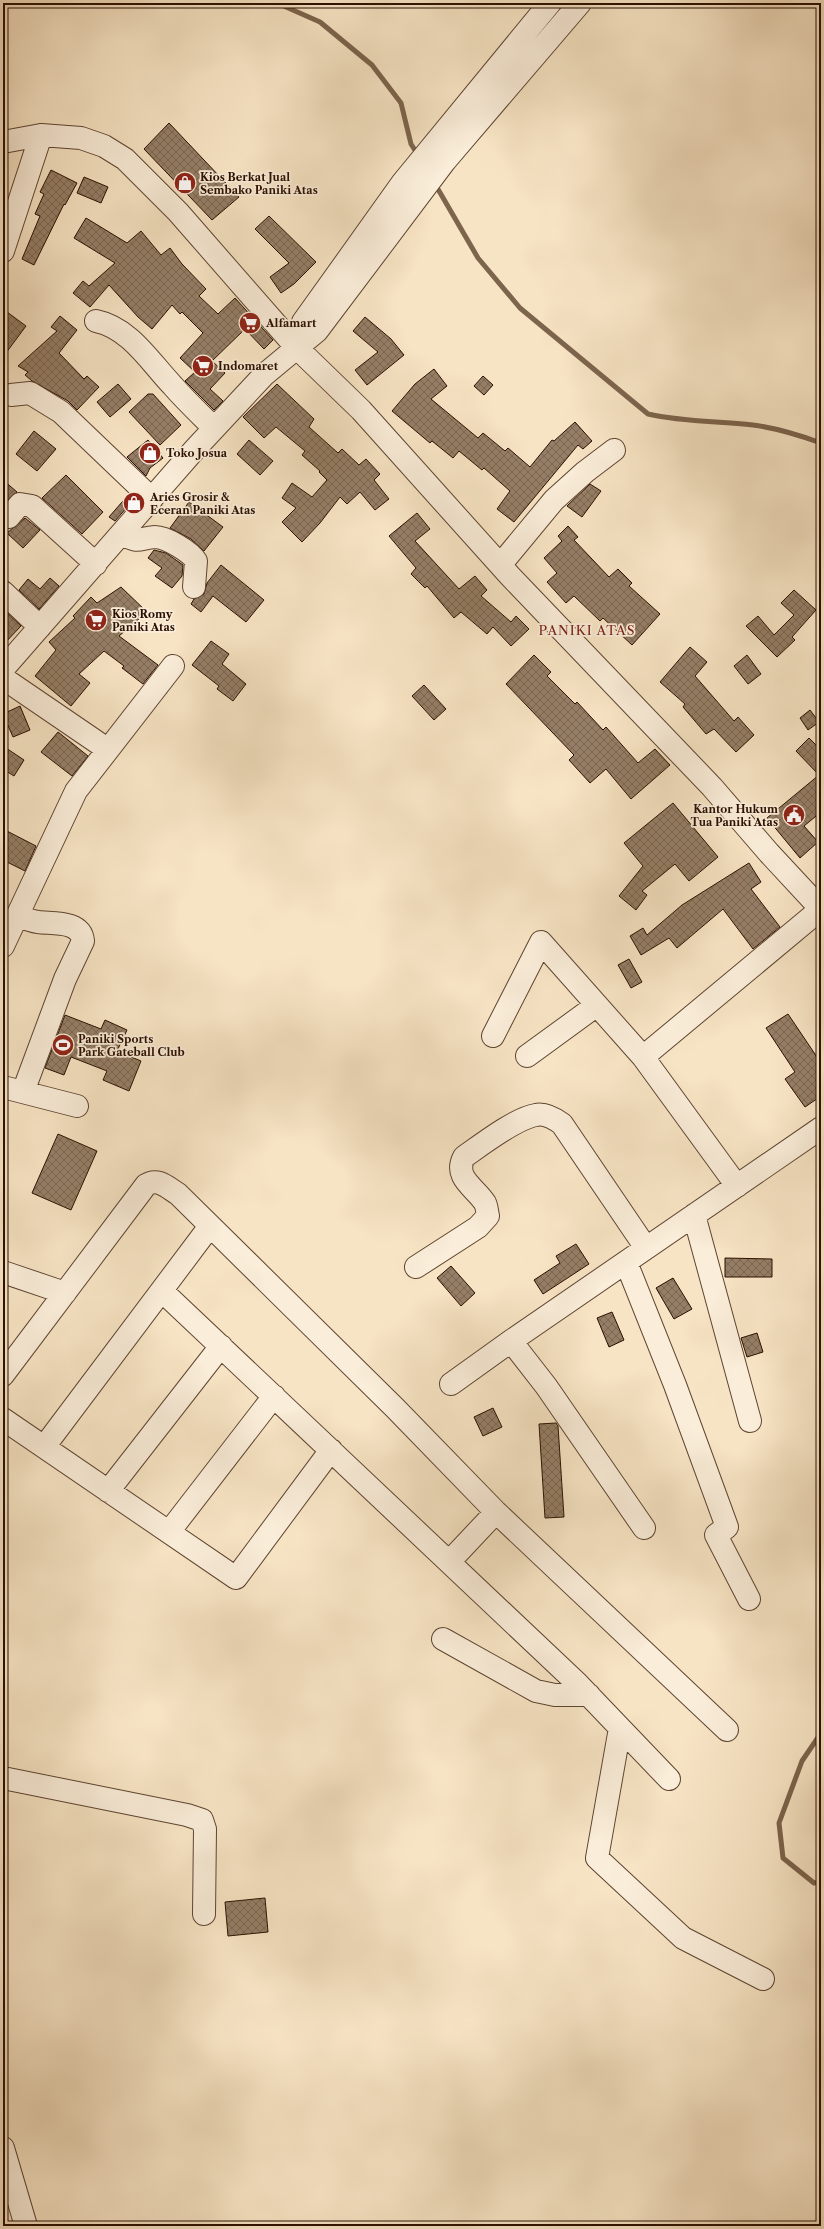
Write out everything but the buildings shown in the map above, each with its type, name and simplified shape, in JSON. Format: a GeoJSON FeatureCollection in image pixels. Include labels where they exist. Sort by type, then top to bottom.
{"type":"FeatureCollection","features":[{"type":"Feature","properties":{"kind":"street"},"geometry":{"type":"LineString","coordinates":[[3,670],[214,428],[264,375],[317,331],[411,189],[438,155],[550,3]]}},
{"type":"Feature","properties":{"kind":"street"},"geometry":{"type":"LineString","coordinates":[[438,155],[580,3]]}},
{"type":"Feature","properties":{"kind":"street"},"geometry":{"type":"LineString","coordinates":[[3,251],[41,135]]}},
{"type":"Feature","properties":{"kind":"street"},"geometry":{"type":"LineString","coordinates":[[3,142],[41,135],[81,138],[104,146],[125,159],[178,212],[296,347],[361,410],[585,656],[712,787],[769,853],[821,909],[643,1057]]}},
{"type":"Feature","properties":{"kind":"street"},"geometry":{"type":"LineString","coordinates":[[96,321],[106,323],[129,338],[182,396],[214,428]]}},
{"type":"Feature","properties":{"kind":"street"},"geometry":{"type":"LineString","coordinates":[[11,395],[30,393],[61,412],[152,499]]}},
{"type":"Feature","properties":{"kind":"street"},"geometry":{"type":"LineString","coordinates":[[501,564],[554,500],[585,472],[614,450]]}},
{"type":"Feature","properties":{"kind":"street"},"geometry":{"type":"LineString","coordinates":[[9,517],[20,504],[24,503],[32,506],[96,564]]}},
{"type":"Feature","properties":{"kind":"street"},"geometry":{"type":"LineString","coordinates":[[122,534],[135,541],[157,537],[190,553],[196,561],[194,587]]}},
{"type":"Feature","properties":{"kind":"street"},"geometry":{"type":"LineString","coordinates":[[3,592],[40,627]]}},
{"type":"Feature","properties":{"kind":"street"},"geometry":{"type":"LineString","coordinates":[[3,946],[76,791],[107,749],[173,666]]}},
{"type":"Feature","properties":{"kind":"street"},"geometry":{"type":"LineString","coordinates":[[3,678],[107,749]]}},
{"type":"Feature","properties":{"kind":"street"},"geometry":{"type":"LineString","coordinates":[[17,915],[30,920],[71,926],[81,934],[83,941],[13,1089],[77,1106]]}},
{"type":"Feature","properties":{"kind":"street"},"geometry":{"type":"LineString","coordinates":[[493,1036],[541,942],[643,1057],[736,1186]]}},
{"type":"Feature","properties":{"kind":"street"},"geometry":{"type":"LineString","coordinates":[[527,1056],[597,1005]]}},
{"type":"Feature","properties":{"kind":"street"},"geometry":{"type":"LineString","coordinates":[[416,1267],[478,1227],[488,1216],[486,1204],[464,1180],[461,1172],[461,1163],[464,1157],[511,1126],[537,1114],[547,1116],[562,1124],[646,1248]]}},
{"type":"Feature","properties":{"kind":"street"},"geometry":{"type":"LineString","coordinates":[[451,1384],[511,1341],[821,1128]]}},
{"type":"Feature","properties":{"kind":"street"},"geometry":{"type":"LineString","coordinates":[[3,1375],[146,1185],[152,1182],[160,1182],[178,1194],[395,1408],[496,1512],[727,1730]]}},
{"type":"Feature","properties":{"kind":"street"},"geometry":{"type":"LineString","coordinates":[[694,1215],[750,1421]]}},
{"type":"Feature","properties":{"kind":"street"},"geometry":{"type":"LineString","coordinates":[[44,1447],[210,1226]]}},
{"type":"Feature","properties":{"kind":"street"},"geometry":{"type":"LineString","coordinates":[[626,1262],[675,1385],[727,1527],[716,1535],[749,1599]]}},
{"type":"Feature","properties":{"kind":"street"},"geometry":{"type":"LineString","coordinates":[[3,1272],[65,1293]]}},
{"type":"Feature","properties":{"kind":"street"},"geometry":{"type":"LineString","coordinates":[[162,1290],[589,1695],[669,1780]]}},
{"type":"Feature","properties":{"kind":"street"},"geometry":{"type":"LineString","coordinates":[[511,1341],[546,1386],[644,1528]]}},
{"type":"Feature","properties":{"kind":"street"},"geometry":{"type":"LineString","coordinates":[[108,1491],[221,1346]]}},
{"type":"Feature","properties":{"kind":"street"},"geometry":{"type":"LineString","coordinates":[[170,1532],[274,1396]]}},
{"type":"Feature","properties":{"kind":"street"},"geometry":{"type":"LineString","coordinates":[[3,1419],[236,1578],[331,1450]]}},
{"type":"Feature","properties":{"kind":"street"},"geometry":{"type":"LineString","coordinates":[[449,1562],[496,1512]]}},
{"type":"Feature","properties":{"kind":"street"},"geometry":{"type":"LineString","coordinates":[[443,1639],[536,1691],[555,1695],[589,1695]]}},
{"type":"Feature","properties":{"kind":"street"},"geometry":{"type":"LineString","coordinates":[[620,1728],[597,1858],[683,1938],[763,1979]]}},
{"type":"Feature","properties":{"kind":"street"},"geometry":{"type":"LineString","coordinates":[[3,1778],[187,1815],[202,1820],[205,1829],[204,1914]]}},
{"type":"Feature","properties":{"kind":"street"},"geometry":{"type":"LineString","coordinates":[[3,2148],[26,2226]]}},
{"type":"Feature","properties":{"kind":"waterway"},"geometry":{"type":"LineString","coordinates":[[277,3],[320,22],[372,65],[401,103],[411,144],[418,155]]}},
{"type":"Feature","properties":{"kind":"waterway"},"geometry":{"type":"LineString","coordinates":[[435,184],[478,258],[520,308],[648,414],[687,420],[762,426],[821,443]]}},
{"type":"Feature","properties":{"kind":"waterway"},"geometry":{"type":"LineString","coordinates":[[821,1733],[802,1761],[779,1823],[783,1858],[814,1883],[821,1882]]}},
{"type":"Feature","properties":{"kind":"place","name":"Kios Berkat Jual Sembako Paniki Atas"},"geometry":{"type":"Point","coordinates":[185,183]}},
{"type":"Feature","properties":{"kind":"place","name":"Alfamart"},"geometry":{"type":"Point","coordinates":[250,323]}},
{"type":"Feature","properties":{"kind":"place","name":"Indomaret"},"geometry":{"type":"Point","coordinates":[203,366]}},
{"type":"Feature","properties":{"kind":"place","name":"Toko Josua"},"geometry":{"type":"Point","coordinates":[150,453]}},
{"type":"Feature","properties":{"kind":"place","name":"Aries Grosir & Eceran Paniki Atas"},"geometry":{"type":"Point","coordinates":[134,503]}},
{"type":"Feature","properties":{"kind":"place","name":"Kios Romy Paniki Atas"},"geometry":{"type":"Point","coordinates":[96,620]}},
{"type":"Feature","properties":{"kind":"place","name":"Kantor Hukum Tua Paniki Atas"},"geometry":{"type":"Point","coordinates":[794,815]}},
{"type":"Feature","properties":{"kind":"place","name":"Paniki Sports Park Gateball Club"},"geometry":{"type":"Point","coordinates":[63,1045]}},
{"type":"Feature","properties":{"kind":"district","name":"PANIKI ATAS"},"geometry":{"type":"Point","coordinates":[587,630]}}]}
